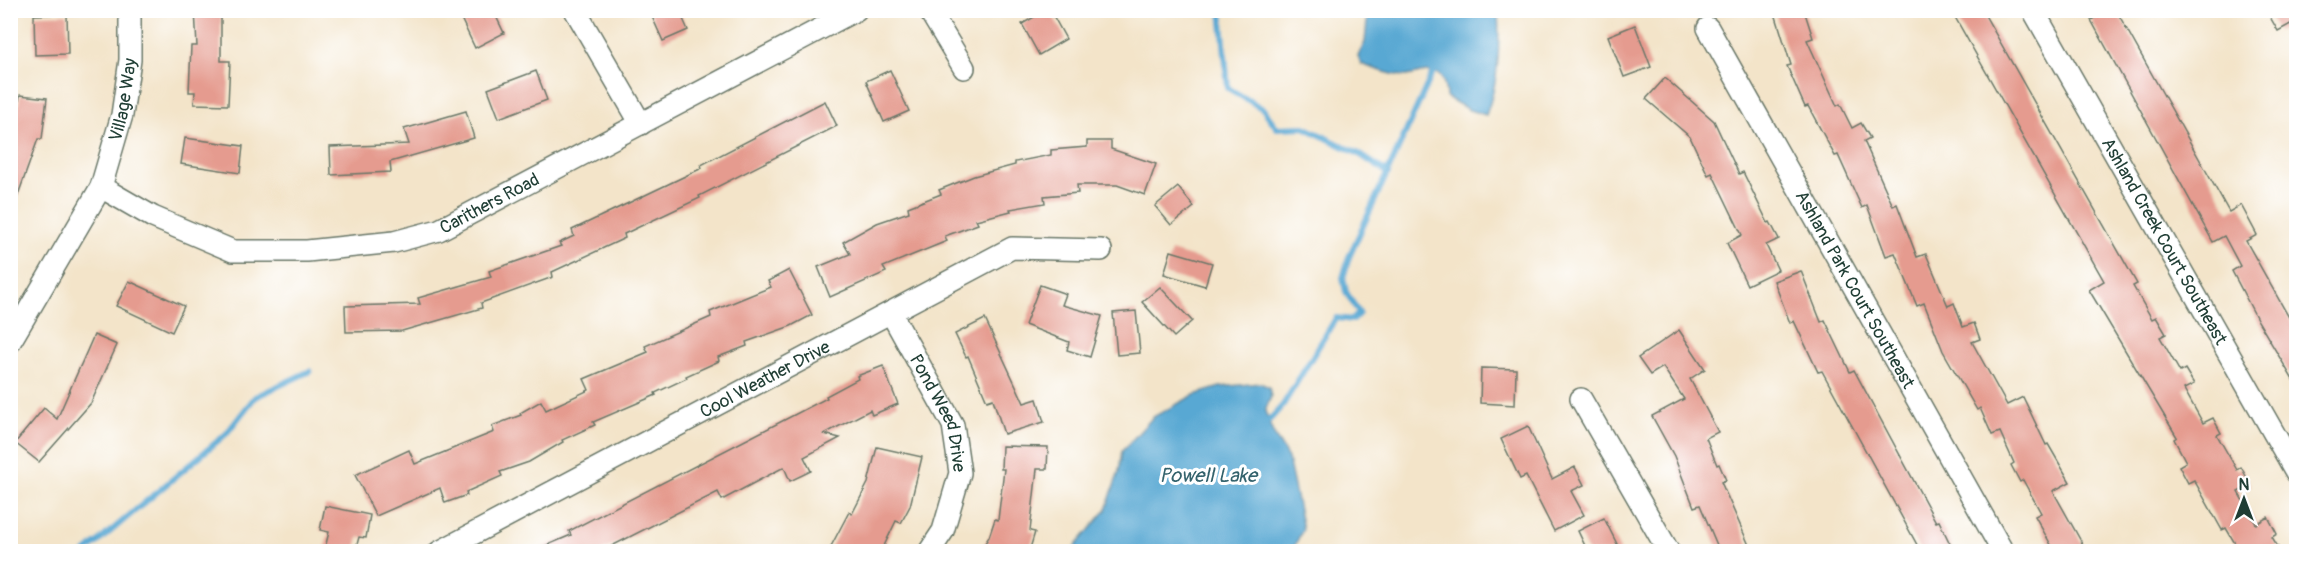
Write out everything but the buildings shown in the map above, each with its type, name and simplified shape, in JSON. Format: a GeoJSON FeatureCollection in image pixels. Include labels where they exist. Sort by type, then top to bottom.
{"type":"FeatureCollection","features":[{"type":"Feature","properties":{"kind":"street","name":"Village Way"},"geometry":{"type":"LineString","coordinates":[[10,342],[101,186],[122,115],[130,60],[130,10]]}},
{"type":"Feature","properties":{"kind":"street"},"geometry":{"type":"LineString","coordinates":[[575,10],[641,124]]}},
{"type":"Feature","properties":{"kind":"street","name":"Carithers Road"},"geometry":{"type":"LineString","coordinates":[[101,186],[153,217],[233,251],[307,250],[394,242],[439,230],[855,10]]}},
{"type":"Feature","properties":{"kind":"street"},"geometry":{"type":"LineString","coordinates":[[929,10],[964,68]]}},
{"type":"Feature","properties":{"kind":"street","name":"Ashland Creek Court Southeast"},"geometry":{"type":"LineString","coordinates":[[2033,10],[2296,472]]}},
{"type":"Feature","properties":{"kind":"street","name":"Ashland Park Court Southeast"},"geometry":{"type":"LineString","coordinates":[[1708,28],[2003,552]]}},
{"type":"Feature","properties":{"kind":"street","name":"Cool Weather Drive"},"geometry":{"type":"LineString","coordinates":[[439,552],[1012,248],[1101,250]]}},
{"type":"Feature","properties":{"kind":"street","name":"Pond Weed Drive"},"geometry":{"type":"LineString","coordinates":[[891,313],[953,425],[960,472],[943,531],[929,552]]}},
{"type":"Feature","properties":{"kind":"street"},"geometry":{"type":"LineString","coordinates":[[1581,399],[1670,552]]}},
{"type":"Feature","properties":{"kind":"water"},"geometry":{"type":"Polygon","coordinates":[[[1368,11],[1498,11],[1498,63],[1494,89],[1486,115],[1469,110],[1446,97],[1441,77],[1435,73],[1402,76],[1361,64],[1358,56],[1365,42],[1368,11]]]}},
{"type":"Feature","properties":{"kind":"water","name":"Powell Lake"},"geometry":{"type":"Polygon","coordinates":[[[1260,383],[1269,387],[1271,397],[1265,411],[1273,433],[1288,458],[1303,529],[1292,551],[1071,551],[1106,510],[1119,471],[1122,451],[1153,417],[1194,395],[1220,387],[1260,383]]]}},
{"type":"Feature","properties":{"kind":"waterway"},"geometry":{"type":"LineString","coordinates":[[1221,10],[1228,88],[1263,109],[1277,128],[1304,127],[1359,154],[1388,173]]}},
{"type":"Feature","properties":{"kind":"waterway"},"geometry":{"type":"LineString","coordinates":[[1264,426],[1283,405],[1336,318],[1353,320],[1359,313],[1346,292],[1343,278],[1349,257],[1433,72],[1432,65]]}},
{"type":"Feature","properties":{"kind":"waterway"},"geometry":{"type":"LineString","coordinates":[[86,552],[226,434],[255,397],[310,371]]}}]}
